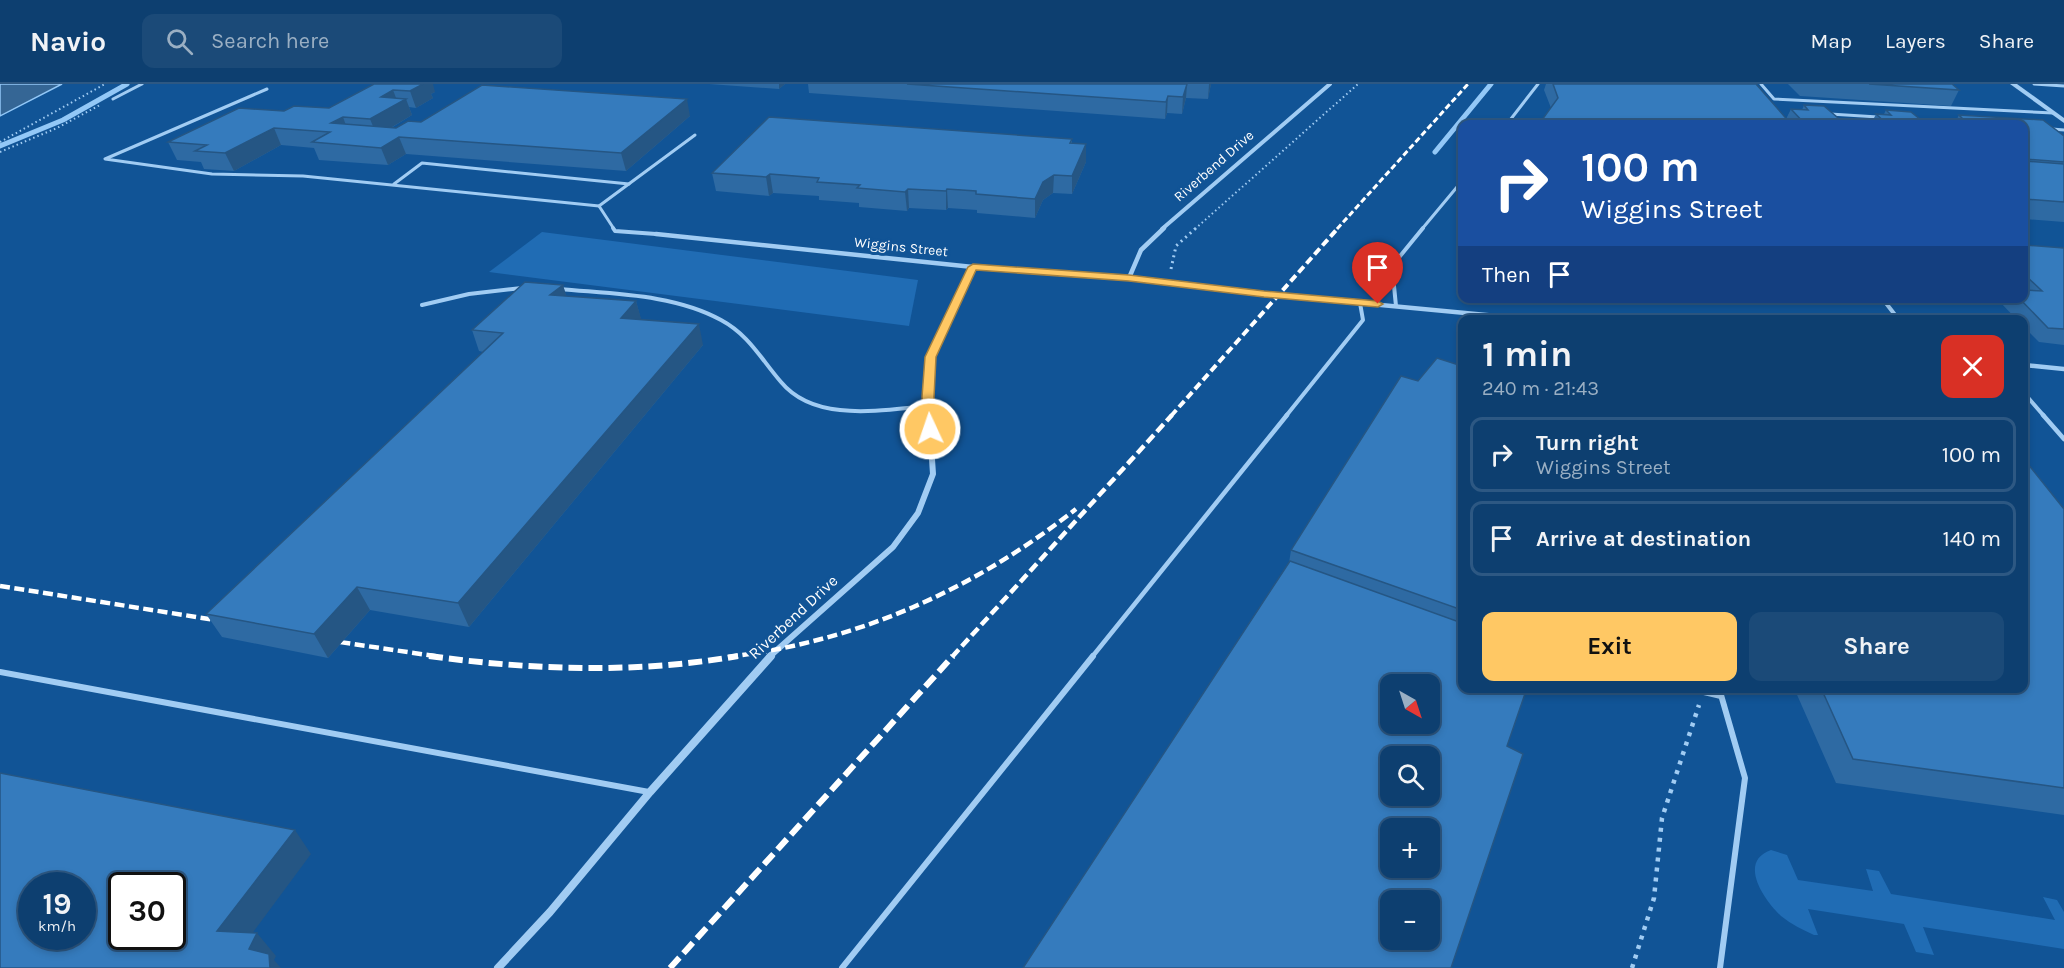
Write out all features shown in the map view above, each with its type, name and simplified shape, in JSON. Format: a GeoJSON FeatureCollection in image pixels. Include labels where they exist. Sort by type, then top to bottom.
{"type":"FeatureCollection","features":[{"type":"Feature","properties":{"kind":"street","name":"Riverbend Drive"},"geometry":{"type":"LineString","coordinates":[[1129,278],[1141,250],[1156,235],[1330,84]]}},
{"type":"Feature","properties":{"kind":"street"},"geometry":{"type":"LineString","coordinates":[[2013,84],[2064,122]]}},
{"type":"Feature","properties":{"kind":"street","name":"Wiggins Street"},"geometry":{"type":"LineString","coordinates":[[656,234],[973,267],[1129,278],[1487,315]]}},
{"type":"Feature","properties":{"kind":"street","name":"Riverbend Drive"},"geometry":{"type":"LineString","coordinates":[[498,968],[550,912],[650,792],[776,650],[893,547],[912,522],[918,513],[933,474],[928,406],[931,357],[973,267]]}},
{"type":"Feature","properties":{"kind":"street"},"geometry":{"type":"LineString","coordinates":[[2028,365],[2064,369]]}},
{"type":"Feature","properties":{"kind":"lane"},"geometry":{"type":"LineString","coordinates":[[113,99],[142,84]]}},
{"type":"Feature","properties":{"kind":"lane"},"geometry":{"type":"LineString","coordinates":[[1510,120],[1538,84]]}},
{"type":"Feature","properties":{"kind":"lane"},"geometry":{"type":"LineString","coordinates":[[1761,84],[1774,99],[2053,113]]}},
{"type":"Feature","properties":{"kind":"lane"},"geometry":{"type":"LineString","coordinates":[[2034,84],[2064,86]]}},
{"type":"Feature","properties":{"kind":"lane"},"geometry":{"type":"LineString","coordinates":[[267,89],[105,159],[212,174],[303,176],[599,206],[695,135]]}},
{"type":"Feature","properties":{"kind":"lane"},"geometry":{"type":"LineString","coordinates":[[1827,114],[1884,118]]}},
{"type":"Feature","properties":{"kind":"lane"},"geometry":{"type":"LineString","coordinates":[[1906,119],[1920,120]]}},
{"type":"Feature","properties":{"kind":"lane"},"geometry":{"type":"LineString","coordinates":[[2042,128],[2064,130]]}},
{"type":"Feature","properties":{"kind":"lane"},"geometry":{"type":"LineString","coordinates":[[393,185],[422,163],[629,184]]}},
{"type":"Feature","properties":{"kind":"lane"},"geometry":{"type":"LineString","coordinates":[[1396,306],[1392,266],[1458,186]]}},
{"type":"Feature","properties":{"kind":"lane"},"geometry":{"type":"LineString","coordinates":[[599,206],[615,231],[656,234]]}},
{"type":"Feature","properties":{"kind":"lane"},"geometry":{"type":"LineString","coordinates":[[422,305],[507,288],[531,288]]}},
{"type":"Feature","properties":{"kind":"lane"},"geometry":{"type":"LineString","coordinates":[[554,289],[647,297],[709,314],[724,321],[745,336],[786,389],[796,397],[812,404],[859,411],[928,406]]}},
{"type":"Feature","properties":{"kind":"lane"},"geometry":{"type":"LineString","coordinates":[[842,968],[1363,320],[1360,303]]}},
{"type":"Feature","properties":{"kind":"lane"},"geometry":{"type":"LineString","coordinates":[[1886,303],[1895,315]]}},
{"type":"Feature","properties":{"kind":"lane"},"geometry":{"type":"LineString","coordinates":[[2028,398],[2064,439]]}},
{"type":"Feature","properties":{"kind":"lane"},"geometry":{"type":"LineString","coordinates":[[0,672],[650,792]]}},
{"type":"Feature","properties":{"kind":"lane"},"geometry":{"type":"LineString","coordinates":[[1720,693],[1745,778],[1720,968]]}},
{"type":"Feature","properties":{"kind":"path"},"geometry":{"type":"LineString","coordinates":[[0,142],[105,84]]}},
{"type":"Feature","properties":{"kind":"path"},"geometry":{"type":"LineString","coordinates":[[1347,85],[1357,85]]}},
{"type":"Feature","properties":{"kind":"path"},"geometry":{"type":"LineString","coordinates":[[1165,271],[1171,270],[1176,246],[1357,85]]}},
{"type":"Feature","properties":{"kind":"path"},"geometry":{"type":"LineString","coordinates":[[0,152],[57,128],[113,99]]}},
{"type":"Feature","properties":{"kind":"path"},"geometry":{"type":"LineString","coordinates":[[1632,968],[1654,898],[1662,818],[1697,718],[1702,693]]}},
{"type":"Feature","properties":{"kind":"shaded area"},"geometry":{"type":"Polygon","coordinates":[[[0,84],[62,84],[0,116],[0,84]]]}},
{"type":"Feature","properties":{"kind":"shaded area"},"geometry":{"type":"Polygon","coordinates":[[[542,232],[918,280],[909,326],[489,272],[542,232]]]}},
{"type":"Feature","properties":{"kind":"shaded area"},"geometry":{"type":"Polygon","coordinates":[[[1771,850],[1787,855],[1798,880],[1873,891],[1866,869],[1879,871],[1891,894],[2055,920],[2043,897],[2057,900],[2064,912],[2064,949],[1923,927],[1934,955],[1916,952],[1904,924],[1808,909],[1818,935],[1814,935],[1781,916],[1762,892],[1757,882],[1756,863],[1761,856],[1771,850]]]}},
{"type":"Feature","properties":{"kind":"building"},"geometry":{"type":"Polygon","coordinates":[[[374,84],[423,84],[410,91],[393,90],[381,97],[406,99],[370,119],[343,117],[331,123],[396,128],[408,121],[421,122],[482,85],[687,99],[621,153],[399,137],[381,148],[312,142],[330,132],[274,128],[225,153],[195,151],[207,145],[168,142],[239,108],[284,111],[294,106],[329,108],[374,84]]]}},
{"type":"Feature","properties":{"kind":"building"},"geometry":{"type":"Polygon","coordinates":[[[907,84],[1187,84],[1183,97],[1168,96],[1166,102],[907,84]]]}},
{"type":"Feature","properties":{"kind":"building"},"geometry":{"type":"Polygon","coordinates":[[[1553,84],[1756,84],[1788,120],[1542,120],[1558,98],[1553,84]]]}},
{"type":"Feature","properties":{"kind":"building"},"geometry":{"type":"Polygon","coordinates":[[[1869,84],[1952,84],[1959,90],[1869,84]]]}},
{"type":"Feature","properties":{"kind":"building"},"geometry":{"type":"Polygon","coordinates":[[[1804,105],[1824,106],[1840,120],[1801,120],[1791,109],[1808,110],[1804,105]]]}},
{"type":"Feature","properties":{"kind":"building"},"geometry":{"type":"Polygon","coordinates":[[[1886,110],[1911,112],[1921,120],[1883,120],[1876,114],[1891,115],[1886,110]]]}},
{"type":"Feature","properties":{"kind":"building"},"geometry":{"type":"Polygon","coordinates":[[[1959,115],[2043,120],[2064,136],[2064,162],[2028,159],[2028,120],[1964,120],[1959,115]]]}},
{"type":"Feature","properties":{"kind":"building"},"geometry":{"type":"Polygon","coordinates":[[[769,117],[1072,139],[1070,143],[1086,144],[1072,176],[1054,175],[1043,182],[1035,199],[947,189],[946,191],[908,189],[905,192],[857,188],[860,185],[817,182],[819,178],[770,174],[766,177],[712,173],[769,117]]]}},
{"type":"Feature","properties":{"kind":"building"},"geometry":{"type":"Polygon","coordinates":[[[2028,161],[2064,164],[2064,202],[2028,199],[2028,161]]]}},
{"type":"Feature","properties":{"kind":"building"},"geometry":{"type":"Polygon","coordinates":[[[2028,245],[2064,248],[2064,329],[2048,328],[2024,303],[2028,303],[2028,290],[2042,291],[2028,278],[2028,245]]]}},
{"type":"Feature","properties":{"kind":"building"},"geometry":{"type":"Polygon","coordinates":[[[525,282],[563,285],[550,295],[636,301],[621,318],[699,324],[458,603],[357,587],[314,634],[206,614],[503,333],[472,330],[525,282]]]}},
{"type":"Feature","properties":{"kind":"building"},"geometry":{"type":"Polygon","coordinates":[[[1437,358],[1458,365],[1458,609],[1291,550],[1401,376],[1418,381],[1437,358]]]}},
{"type":"Feature","properties":{"kind":"building"},"geometry":{"type":"Polygon","coordinates":[[[2028,464],[2064,509],[2064,788],[1853,759],[1823,693],[2028,693],[2028,464]]]}},
{"type":"Feature","properties":{"kind":"building"},"geometry":{"type":"Polygon","coordinates":[[[1290,561],[1458,622],[1458,693],[1525,693],[1507,746],[1523,754],[1451,968],[1023,968],[1290,561]]]}},
{"type":"Feature","properties":{"kind":"building"},"geometry":{"type":"Polygon","coordinates":[[[0,773],[295,830],[217,931],[257,933],[249,949],[269,954],[270,968],[0,968],[0,773]]]}},
{"type":"Feature","properties":{"kind":"waterway"},"geometry":{"type":"LineString","coordinates":[[0,146],[63,120],[127,84]]}},
{"type":"Feature","properties":{"kind":"waterway"},"geometry":{"type":"LineString","coordinates":[[1461,120],[1491,84]]}},
{"type":"Feature","properties":{"kind":"waterway"},"geometry":{"type":"LineString","coordinates":[[1435,152],[1458,124]]}},
{"type":"Feature","properties":{"kind":"railway"},"geometry":{"type":"LineString","coordinates":[[1337,229],[1468,84]]}},
{"type":"Feature","properties":{"kind":"railway"},"geometry":{"type":"LineString","coordinates":[[1171,416],[1338,228]]}},
{"type":"Feature","properties":{"kind":"railway"},"geometry":{"type":"LineString","coordinates":[[952,657],[1172,415]]}},
{"type":"Feature","properties":{"kind":"railway"},"geometry":{"type":"LineString","coordinates":[[728,657],[823,639],[912,607],[997,564],[1076,509]]}},
{"type":"Feature","properties":{"kind":"railway"},"geometry":{"type":"LineString","coordinates":[[0,586],[228,622]]}},
{"type":"Feature","properties":{"kind":"railway"},"geometry":{"type":"LineString","coordinates":[[326,640],[441,657]]}},
{"type":"Feature","properties":{"kind":"railway"},"geometry":{"type":"LineString","coordinates":[[429,656],[506,664],[584,668],[661,666],[738,656]]}},
{"type":"Feature","properties":{"kind":"railway"},"geometry":{"type":"LineString","coordinates":[[670,968],[953,656]]}},
{"type":"Feature","properties":{"kind":"route"},"geometry":{"type":"LineString","coordinates":[[930,429],[928,397],[931,357],[973,267],[1129,278],[1264,294],[1378,304]]}}]}
